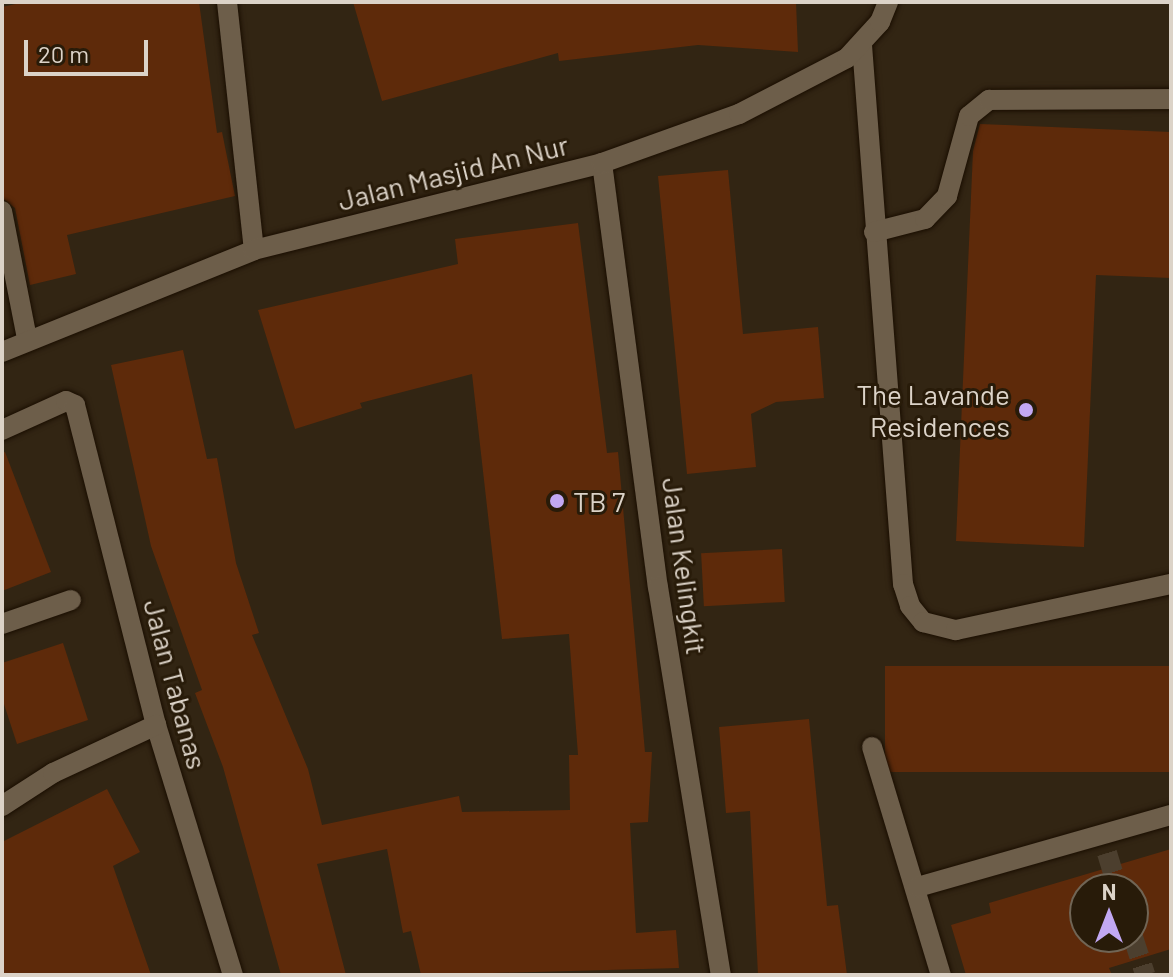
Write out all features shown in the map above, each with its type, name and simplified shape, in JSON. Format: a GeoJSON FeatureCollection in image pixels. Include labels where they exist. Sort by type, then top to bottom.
{"type":"FeatureCollection","features":[{"type":"Feature","properties":{"kind":"street"},"geometry":{"type":"LineString","coordinates":[[227,2],[254,250]]}},
{"type":"Feature","properties":{"kind":"street","name":"Jalan Masjid An Nur"},"geometry":{"type":"LineString","coordinates":[[2,352],[27,339],[254,250],[602,163],[766,102],[862,45],[888,2]]}},
{"type":"Feature","properties":{"kind":"street"},"geometry":{"type":"LineString","coordinates":[[862,45],[903,584],[923,622],[956,630],[1171,584]]}},
{"type":"Feature","properties":{"kind":"street"},"geometry":{"type":"LineString","coordinates":[[874,232],[925,219],[947,196],[969,116],[989,100],[1171,99]]}},
{"type":"Feature","properties":{"kind":"street","name":"Jalan Kelingkit"},"geometry":{"type":"LineString","coordinates":[[602,163],[658,587],[716,974]]}},
{"type":"Feature","properties":{"kind":"street"},"geometry":{"type":"LineString","coordinates":[[2,211],[27,339]]}},
{"type":"Feature","properties":{"kind":"street","name":"Jalan Tabanas"},"geometry":{"type":"LineString","coordinates":[[2,430],[66,401],[75,405],[156,725],[233,975]]}},
{"type":"Feature","properties":{"kind":"street"},"geometry":{"type":"LineString","coordinates":[[2,624],[71,600]]}},
{"type":"Feature","properties":{"kind":"street"},"geometry":{"type":"LineString","coordinates":[[2,806],[53,773],[156,725]]}},
{"type":"Feature","properties":{"kind":"street"},"geometry":{"type":"LineString","coordinates":[[872,747],[918,887],[941,975]]}},
{"type":"Feature","properties":{"kind":"street"},"geometry":{"type":"LineString","coordinates":[[918,887],[1103,844],[1171,815]]}},
{"type":"Feature","properties":{"kind":"building"},"geometry":{"type":"Polygon","coordinates":[[[25,2],[199,2],[217,133],[222,132],[235,196],[67,235],[76,274],[30,285],[15,208],[2,198],[2,7],[25,2]]]}},
{"type":"Feature","properties":{"kind":"building"},"geometry":{"type":"Polygon","coordinates":[[[353,2],[796,2],[798,52],[698,45],[559,61],[558,53],[382,101],[353,2]]]}},
{"type":"Feature","properties":{"kind":"building","name":"The Lavande Residences"},"geometry":{"type":"Polygon","coordinates":[[[980,124],[1171,132],[1171,278],[1096,275],[1084,547],[956,541],[973,151],[980,124]]]}},
{"type":"Feature","properties":{"kind":"building"},"geometry":{"type":"Polygon","coordinates":[[[728,170],[743,334],[818,327],[824,398],[776,402],[751,414],[756,467],[687,474],[658,176],[728,170]]]}},
{"type":"Feature","properties":{"kind":"building"},"geometry":{"type":"Polygon","coordinates":[[[578,223],[607,453],[618,452],[645,752],[652,752],[648,822],[630,823],[636,933],[676,930],[679,968],[421,975],[411,931],[403,933],[387,849],[317,864],[346,975],[281,975],[223,767],[195,693],[202,690],[151,546],[111,365],[183,350],[207,459],[217,458],[236,563],[259,633],[252,635],[308,769],[322,825],[459,796],[462,812],[570,810],[569,755],[578,755],[569,634],[502,639],[472,374],[360,403],[362,408],[295,429],[258,310],[458,264],[455,239],[578,223]]]}},
{"type":"Feature","properties":{"kind":"building"},"geometry":{"type":"Polygon","coordinates":[[[5,452],[51,572],[2,591],[2,453],[5,452]]]}},
{"type":"Feature","properties":{"kind":"building"},"geometry":{"type":"Polygon","coordinates":[[[782,549],[785,602],[704,606],[701,553],[782,549]]]}},
{"type":"Feature","properties":{"kind":"building"},"geometry":{"type":"Polygon","coordinates":[[[63,643],[88,720],[17,744],[2,698],[2,663],[63,643]]]}},
{"type":"Feature","properties":{"kind":"building"},"geometry":{"type":"Polygon","coordinates":[[[885,666],[1171,666],[1171,772],[885,772],[885,666]]]}},
{"type":"Feature","properties":{"kind":"building"},"geometry":{"type":"Polygon","coordinates":[[[809,719],[827,906],[838,905],[847,975],[758,975],[750,811],[726,813],[719,727],[809,719]]]}},
{"type":"Feature","properties":{"kind":"building"},"geometry":{"type":"Polygon","coordinates":[[[107,789],[140,852],[113,866],[151,975],[2,975],[2,842],[107,789]]]}},
{"type":"Feature","properties":{"kind":"building"},"geometry":{"type":"Polygon","coordinates":[[[1171,849],[1171,949],[1109,968],[1112,975],[966,975],[951,925],[991,913],[989,903],[1069,879],[1069,953],[1149,953],[1149,873],[1090,873],[1171,849]]]}},
{"type":"Feature","properties":{"kind":"tunnel"},"geometry":{"type":"LineString","coordinates":[[1107,853],[1113,873]]}},
{"type":"Feature","properties":{"kind":"tunnel"},"geometry":{"type":"LineString","coordinates":[[1138,953],[1145,975]]}},
{"type":"Feature","properties":{"kind":"place","name":"The Lavande Residences"},"geometry":{"type":"Point","coordinates":[1026,410]}},
{"type":"Feature","properties":{"kind":"place","name":"TB 7"},"geometry":{"type":"Point","coordinates":[557,501]}}]}
